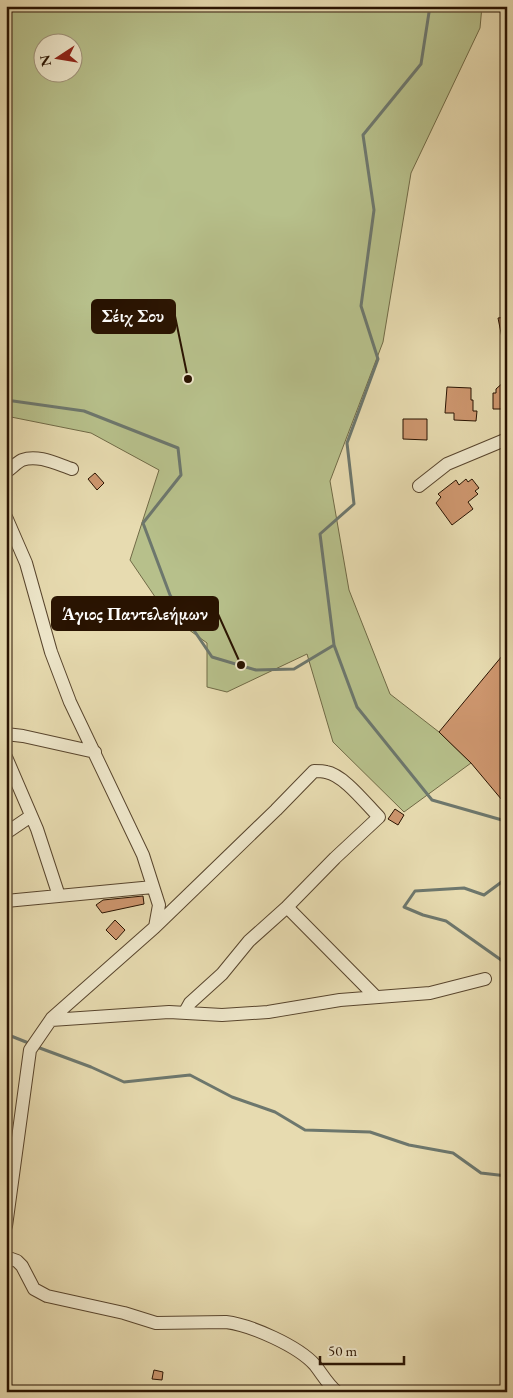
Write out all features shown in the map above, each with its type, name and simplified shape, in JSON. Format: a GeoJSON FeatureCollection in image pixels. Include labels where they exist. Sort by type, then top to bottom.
{"type":"FeatureCollection","features":[{"type":"Feature","properties":{"kind":"street"},"geometry":{"type":"LineString","coordinates":[[419,486],[447,464],[507,439]]}},
{"type":"Feature","properties":{"kind":"street"},"geometry":{"type":"LineString","coordinates":[[6,472],[21,460],[34,458],[72,469]]}},
{"type":"Feature","properties":{"kind":"street"},"geometry":{"type":"LineString","coordinates":[[6,517],[26,563],[55,662],[70,702],[142,856],[159,905],[155,927]]}},
{"type":"Feature","properties":{"kind":"street"},"geometry":{"type":"LineString","coordinates":[[6,734],[94,752]]}},
{"type":"Feature","properties":{"kind":"street"},"geometry":{"type":"LineString","coordinates":[[6,757],[31,816],[59,896]]}},
{"type":"Feature","properties":{"kind":"street"},"geometry":{"type":"LineString","coordinates":[[6,1226],[9,1182],[30,1050],[51,1020],[155,927],[314,771],[326,772],[341,779],[379,817],[287,907],[249,941],[222,974],[190,1003],[184,1012]]}},
{"type":"Feature","properties":{"kind":"street"},"geometry":{"type":"LineString","coordinates":[[6,833],[31,816]]}},
{"type":"Feature","properties":{"kind":"street"},"geometry":{"type":"LineString","coordinates":[[6,901],[153,887]]}},
{"type":"Feature","properties":{"kind":"street"},"geometry":{"type":"LineString","coordinates":[[287,907],[376,997]]}},
{"type":"Feature","properties":{"kind":"street"},"geometry":{"type":"LineString","coordinates":[[51,1020],[184,1012],[222,1015],[268,1012],[340,1000],[430,993],[485,979]]}},
{"type":"Feature","properties":{"kind":"street"},"geometry":{"type":"LineString","coordinates":[[6,1257],[17,1261],[22,1266],[34,1289],[47,1296],[115,1311],[156,1323],[236,1323],[265,1334],[284,1343],[314,1364],[337,1392]]}},
{"type":"Feature","properties":{"kind":"green space"},"geometry":{"type":"Polygon","coordinates":[[[6,6],[482,6],[480,28],[411,173],[383,342],[330,481],[349,590],[390,694],[439,732],[471,763],[404,812],[333,742],[307,654],[227,692],[207,687],[207,643],[166,613],[130,560],[159,470],[91,433],[6,416],[6,6]]]}},
{"type":"Feature","properties":{"kind":"building"},"geometry":{"type":"Polygon","coordinates":[[[507,317],[507,343],[503,343],[498,318],[507,317]]]}},
{"type":"Feature","properties":{"kind":"building"},"geometry":{"type":"Polygon","coordinates":[[[506,380],[506,409],[493,409],[493,393],[496,393],[496,389],[506,380]]]}},
{"type":"Feature","properties":{"kind":"building"},"geometry":{"type":"Polygon","coordinates":[[[447,387],[471,388],[473,411],[477,411],[476,421],[454,420],[454,413],[445,413],[447,387]]]}},
{"type":"Feature","properties":{"kind":"building"},"geometry":{"type":"Polygon","coordinates":[[[403,419],[427,419],[427,440],[403,439],[403,419]]]}},
{"type":"Feature","properties":{"kind":"building"},"geometry":{"type":"Polygon","coordinates":[[[95,473],[104,483],[97,490],[88,479],[95,473]]]}},
{"type":"Feature","properties":{"kind":"building"},"geometry":{"type":"Polygon","coordinates":[[[466,479],[468,482],[472,479],[479,488],[475,491],[478,494],[468,502],[473,509],[452,525],[436,503],[441,497],[438,494],[456,480],[459,485],[466,479]]]}},
{"type":"Feature","properties":{"kind":"building"},"geometry":{"type":"Polygon","coordinates":[[[507,650],[507,806],[471,763],[439,732],[507,650]]]}},
{"type":"Feature","properties":{"kind":"building"},"geometry":{"type":"Polygon","coordinates":[[[395,809],[404,815],[398,825],[388,819],[395,809]]]}},
{"type":"Feature","properties":{"kind":"building"},"geometry":{"type":"Polygon","coordinates":[[[143,896],[144,904],[102,913],[96,905],[103,900],[143,896]]]}},
{"type":"Feature","properties":{"kind":"building"},"geometry":{"type":"Polygon","coordinates":[[[115,920],[125,930],[116,940],[106,930],[115,920]]]}},
{"type":"Feature","properties":{"kind":"building"},"geometry":{"type":"Polygon","coordinates":[[[154,1370],[163,1372],[162,1380],[152,1379],[154,1370]]]}},
{"type":"Feature","properties":{"kind":"waterway"},"geometry":{"type":"LineString","coordinates":[[334,645],[320,534],[354,504],[347,443],[378,359],[361,306],[374,210],[363,135],[421,64],[430,6]]}},
{"type":"Feature","properties":{"kind":"waterway"},"geometry":{"type":"LineString","coordinates":[[6,400],[84,411],[178,448],[181,475],[143,523],[170,595],[212,657],[256,670],[294,669],[334,645],[357,707],[432,800],[502,820],[507,826]]}},
{"type":"Feature","properties":{"kind":"waterway"},"geometry":{"type":"LineString","coordinates":[[507,878],[484,895],[464,888],[415,891],[404,907],[423,915],[446,921],[504,962],[507,962]]}},
{"type":"Feature","properties":{"kind":"waterway"},"geometry":{"type":"LineString","coordinates":[[6,1034],[31,1044]]}},
{"type":"Feature","properties":{"kind":"waterway"},"geometry":{"type":"LineString","coordinates":[[37,1047],[91,1067],[124,1082],[190,1075],[232,1097],[275,1112],[305,1130],[370,1132],[409,1145],[453,1153],[481,1173],[507,1176]]}},
{"type":"Feature","properties":{"kind":"place","name":"Σέιχ Σου"},"geometry":{"type":"Point","coordinates":[188,379]}},
{"type":"Feature","properties":{"kind":"place","name":"Άγιος Παντελεήμων"},"geometry":{"type":"Point","coordinates":[241,665]}}]}
